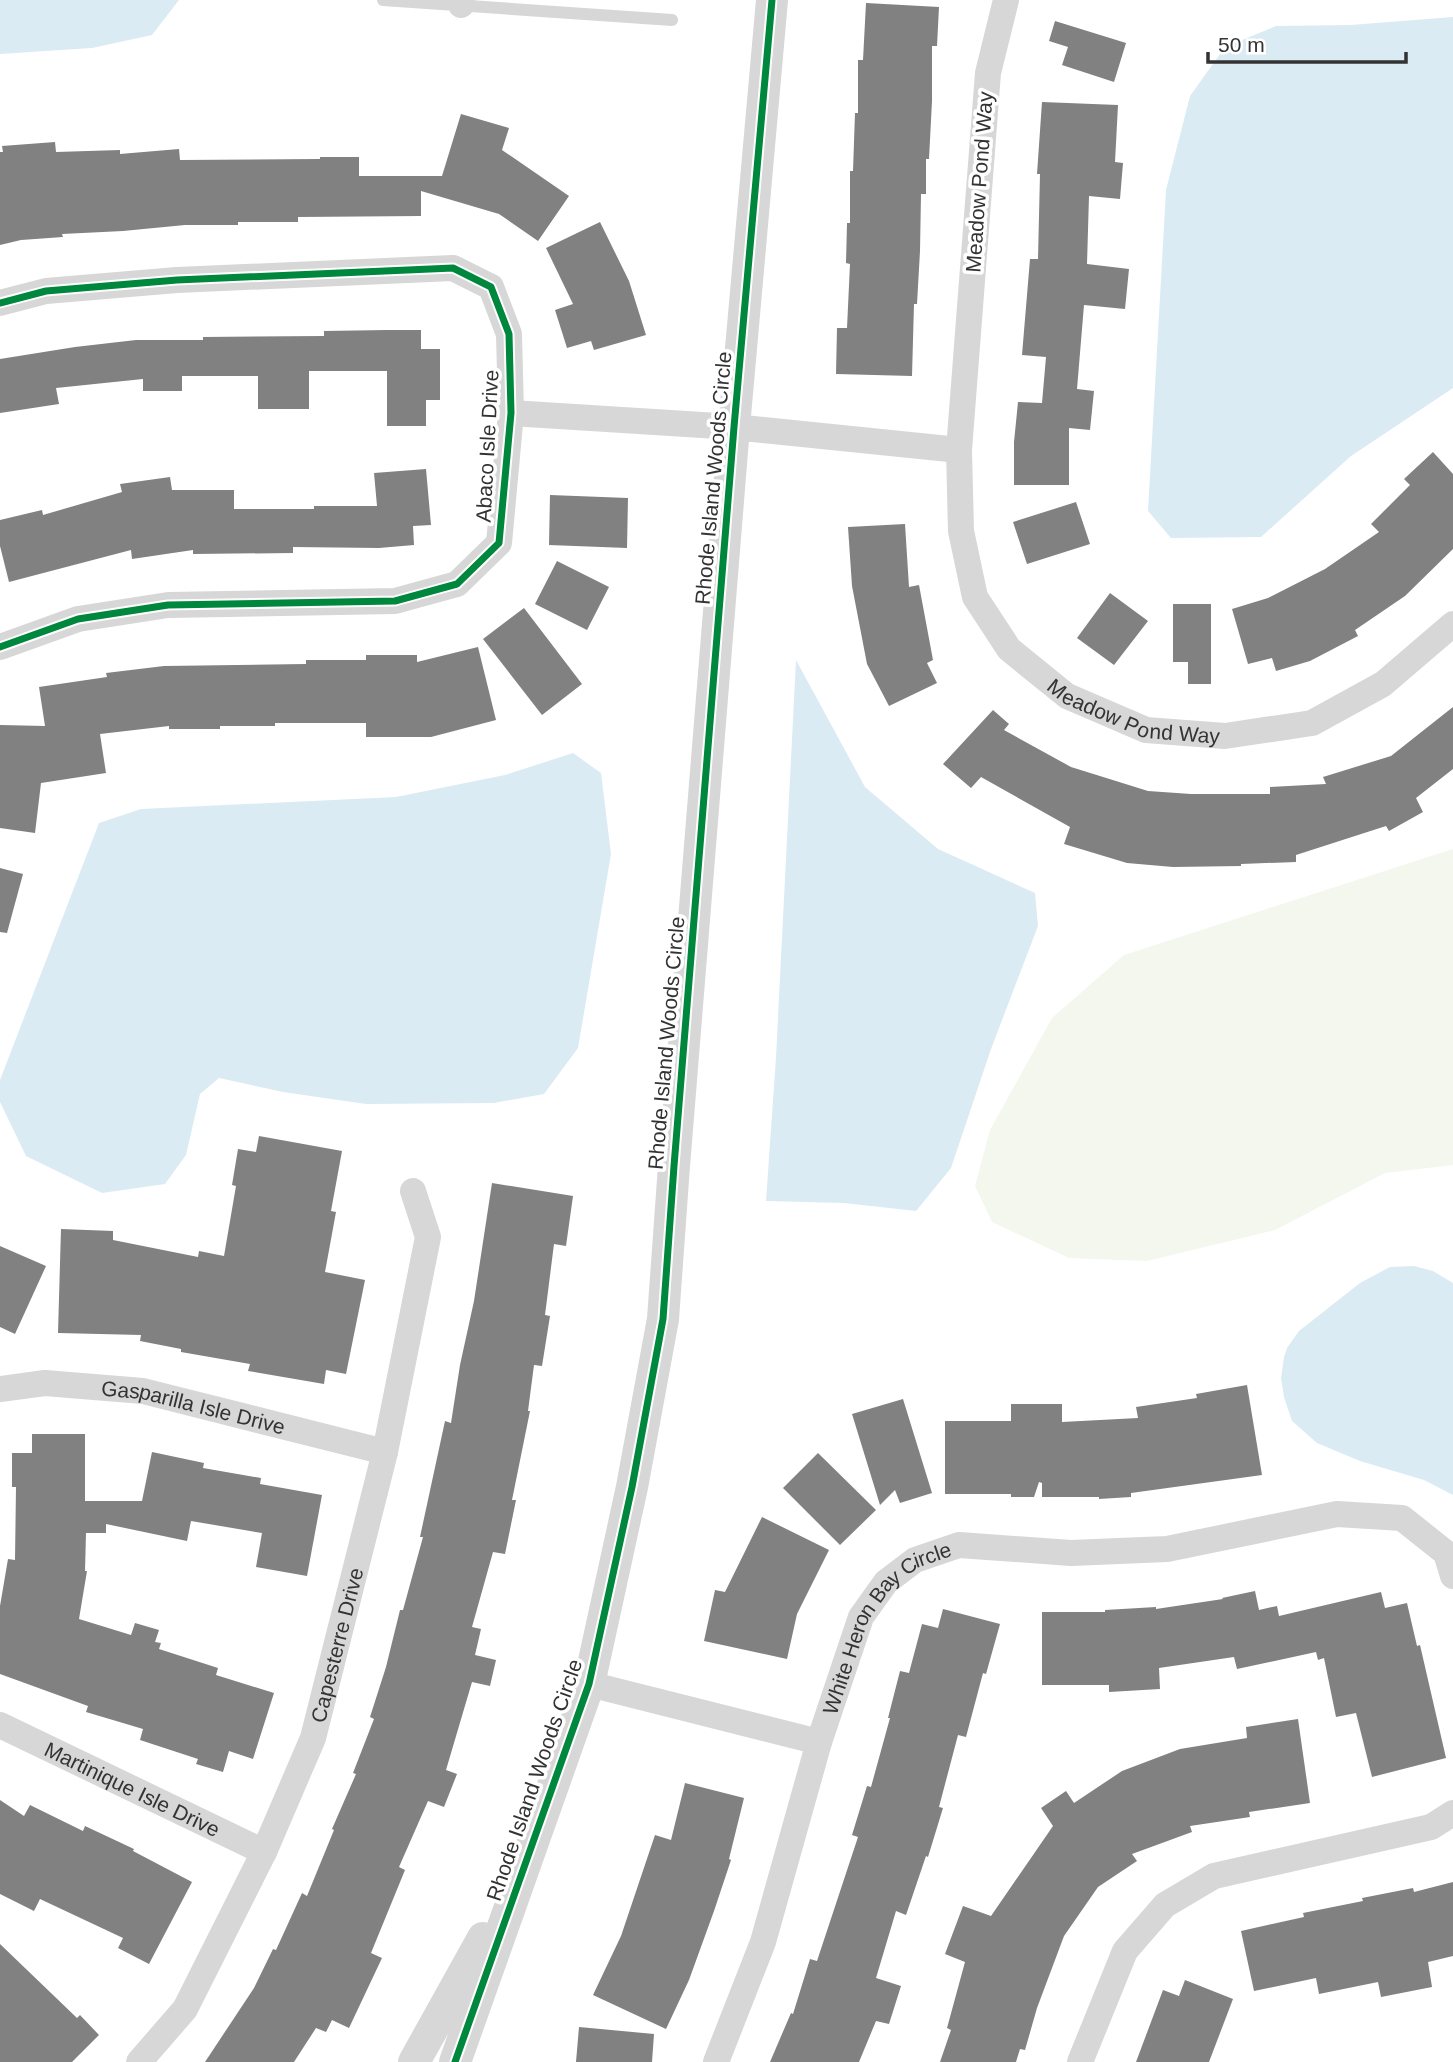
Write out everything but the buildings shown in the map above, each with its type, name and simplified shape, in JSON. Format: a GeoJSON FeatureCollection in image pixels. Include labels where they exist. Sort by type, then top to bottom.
{"type":"FeatureCollection","features":[{"type":"Feature","properties":{"kind":"street","name":"Rhode Island Woods Circle"},"geometry":{"type":"LineString","coordinates":[[455,2062],[589,1684],[632,1487],[663,1319],[734,428],[772,0]]}},
{"type":"Feature","properties":{"kind":"street","name":"Meadow Pond Way"},"geometry":{"type":"LineString","coordinates":[[1006,0],[988,73],[958,450],[961,531],[975,597],[1009,649],[1067,696],[1146,730],[1225,736],[1312,723],[1383,684],[1453,624]]}},
{"type":"Feature","properties":{"kind":"street","name":"Abaco Isle Drive"},"geometry":{"type":"LineString","coordinates":[[0,303],[46,291],[177,280],[453,268],[491,287],[509,334],[511,413],[499,543],[457,584],[395,601],[168,605],[78,619],[0,647]]}},
{"type":"Feature","properties":{"kind":"street","name":"Abaco Isle Drive"},"geometry":{"type":"LineString","coordinates":[[511,413],[734,428]]}},
{"type":"Feature","properties":{"kind":"street"},"geometry":{"type":"LineString","coordinates":[[734,428],[958,450]]}},
{"type":"Feature","properties":{"kind":"street","name":"Capesterre Drive"},"geometry":{"type":"LineString","coordinates":[[139,2062],[185,2009],[264,1852],[313,1738],[385,1452],[428,1237],[413,1191]]}},
{"type":"Feature","properties":{"kind":"street","name":"Gasparilla Isle Drive"},"geometry":{"type":"LineString","coordinates":[[0,1389],[45,1383],[143,1391],[385,1452]]}},
{"type":"Feature","properties":{"kind":"street","name":"White Heron Bay Circle"},"geometry":{"type":"LineString","coordinates":[[716,2062],[763,1942],[819,1742],[861,1618],[886,1582],[915,1560],[958,1545],[1071,1553],[1167,1549],[1337,1514],[1402,1518],[1446,1553],[1453,1576]]}},
{"type":"Feature","properties":{"kind":"street"},"geometry":{"type":"LineString","coordinates":[[589,1684],[819,1742]]}},
{"type":"Feature","properties":{"kind":"street","name":"Martinique Isle Drive"},"geometry":{"type":"LineString","coordinates":[[0,1725],[264,1852]]}},
{"type":"Feature","properties":{"kind":"street"},"geometry":{"type":"LineString","coordinates":[[1080,2062],[1125,1951],[1165,1905],[1214,1876],[1431,1827],[1453,1813]]}},
{"type":"Feature","properties":{"kind":"street","name":"Rhode Island Woods Circle"},"geometry":{"type":"LineString","coordinates":[[414,2062],[528,1857]]}},
{"type":"Feature","properties":{"kind":"lane"},"geometry":{"type":"LineString","coordinates":[[383,0],[461,3],[671,20]]}},
{"type":"Feature","properties":{"kind":"shaded area"},"geometry":{"type":"Polygon","coordinates":[[[0,0],[179,0],[152,35],[92,48],[0,54],[0,0]]]}},
{"type":"Feature","properties":{"kind":"shaded area"},"geometry":{"type":"Polygon","coordinates":[[[1453,17],[1453,388],[1351,456],[1261,537],[1171,538],[1148,511],[1166,190],[1190,96],[1225,47],[1276,26],[1351,25],[1453,17]]]}},
{"type":"Feature","properties":{"kind":"shaded area"},"geometry":{"type":"Polygon","coordinates":[[[796,660],[865,787],[938,849],[1035,893],[1038,926],[991,1049],[951,1168],[916,1211],[844,1203],[766,1201],[796,660]]]}},
{"type":"Feature","properties":{"kind":"shaded area"},"geometry":{"type":"Polygon","coordinates":[[[573,753],[601,773],[611,854],[578,1048],[544,1094],[494,1103],[366,1104],[283,1092],[219,1078],[200,1094],[186,1155],[165,1184],[102,1193],[26,1156],[0,1102],[0,1080],[99,823],[141,809],[396,797],[505,775],[573,753]]]}},
{"type":"Feature","properties":{"kind":"shaded area"},"geometry":{"type":"Polygon","coordinates":[[[1453,849],[1453,1165],[1385,1173],[1275,1230],[1147,1261],[1069,1258],[992,1222],[975,1186],[990,1130],[1052,1018],[1124,955],[1453,849]]]}},
{"type":"Feature","properties":{"kind":"shaded area"},"geometry":{"type":"Polygon","coordinates":[[[1414,1266],[1433,1271],[1453,1283],[1453,1495],[1424,1480],[1360,1461],[1317,1443],[1292,1421],[1284,1397],[1281,1378],[1284,1357],[1299,1331],[1360,1283],[1390,1267],[1414,1266]]]}},
{"type":"Feature","properties":{"kind":"cycle path"},"geometry":{"type":"LineString","coordinates":[[455,2062],[589,1684],[632,1487],[663,1319],[734,427],[772,0]]}},
{"type":"Feature","properties":{"kind":"cycle path"},"geometry":{"type":"LineString","coordinates":[[0,303],[46,291],[177,280],[453,268],[491,287],[509,334],[511,413],[499,543],[457,584],[395,601],[168,605],[78,619],[0,647]]}}]}
